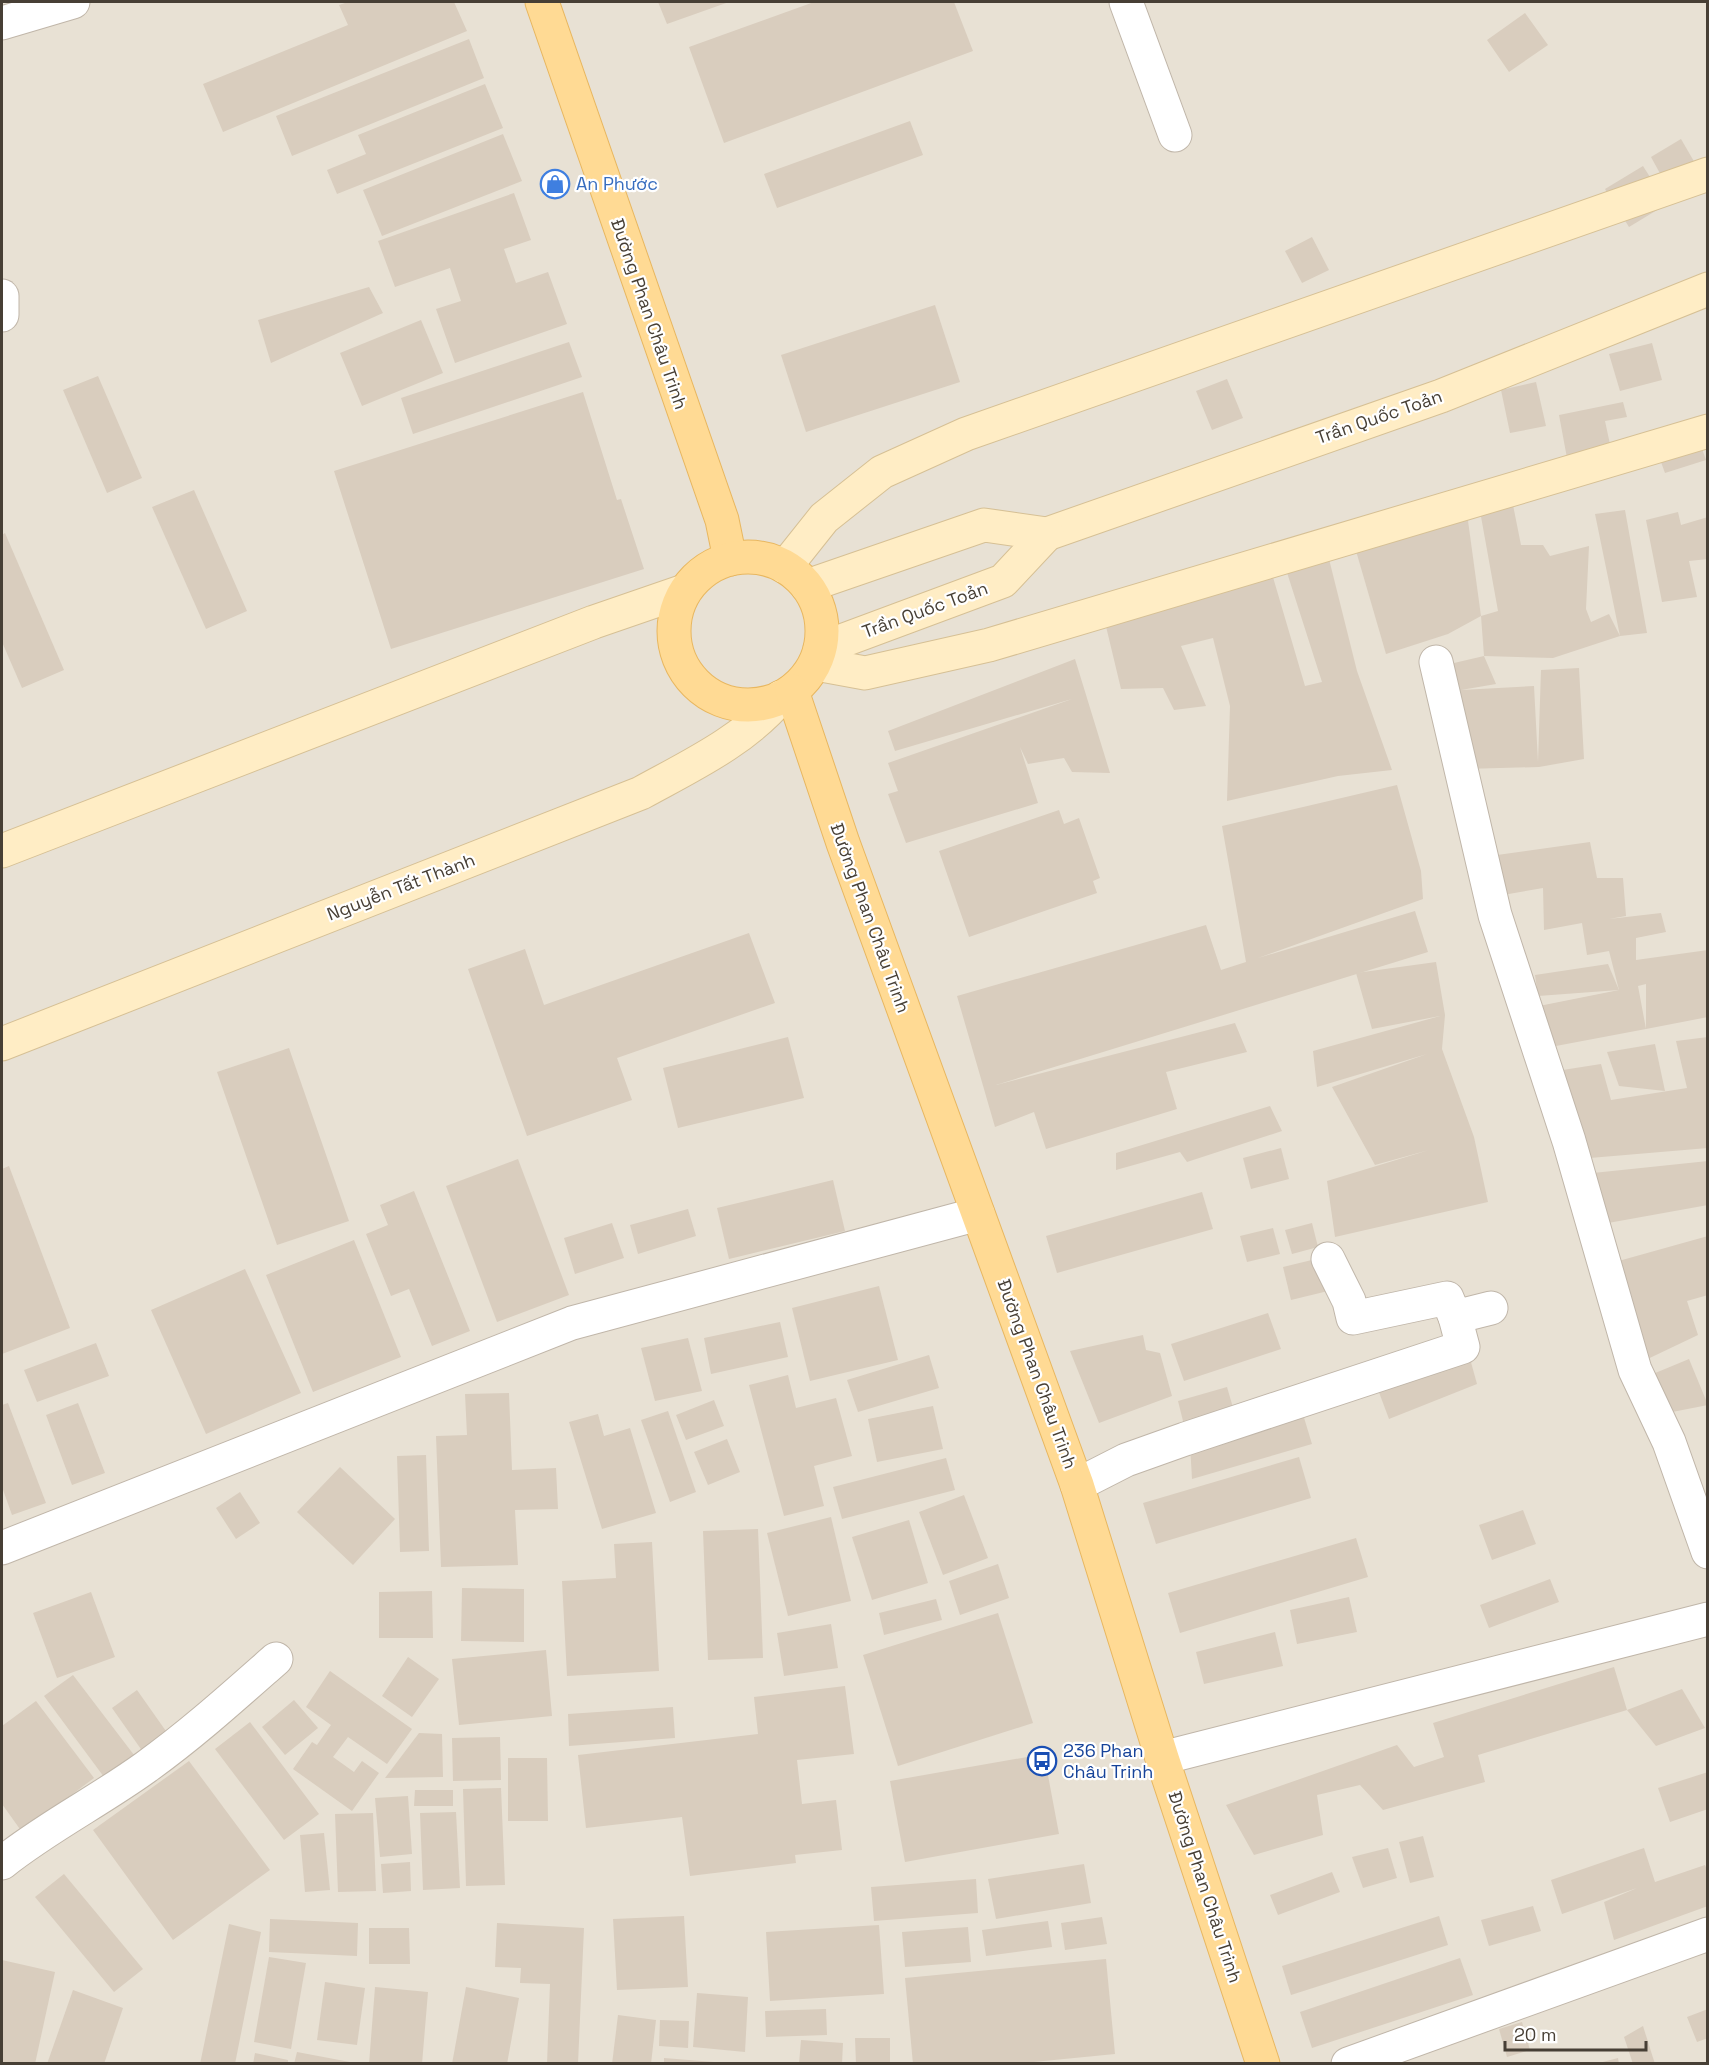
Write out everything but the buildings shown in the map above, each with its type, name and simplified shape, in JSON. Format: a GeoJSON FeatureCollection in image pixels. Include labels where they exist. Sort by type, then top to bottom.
{"type":"FeatureCollection","features":[{"type":"Feature","properties":{"kind":"main road","name":"Đường Phan Châu Trinh"},"geometry":{"type":"LineString","coordinates":[[542,2],[722,520],[730,559]]}},
{"type":"Feature","properties":{"kind":"main road"},"geometry":{"type":"LineString","coordinates":[[796,577],[824,518],[882,472],[966,434],[1707,174]]}},
{"type":"Feature","properties":{"kind":"main road","name":"Trần Quốc Toản"},"geometry":{"type":"LineString","coordinates":[[796,577],[984,525],[1047,534],[1441,396],[1707,290]]}},
{"type":"Feature","properties":{"kind":"main road"},"geometry":{"type":"LineString","coordinates":[[818,656],[866,673],[989,645],[1707,430]]}},
{"type":"Feature","properties":{"kind":"main road","name":"Trần Quốc Toản"},"geometry":{"type":"LineString","coordinates":[[818,656],[1003,581],[1047,534]]}},
{"type":"Feature","properties":{"kind":"main road"},"geometry":{"type":"LineString","coordinates":[[749,556],[774,560],[796,577],[814,594],[822,616],[823,639],[818,656],[803,682],[787,694],[762,705],[739,705],[716,698],[696,685],[682,665],[674,640],[674,615],[684,591],[702,572],[730,559],[749,556]]}},
{"type":"Feature","properties":{"kind":"main road"},"geometry":{"type":"LineString","coordinates":[[2,851],[594,622],[684,591]]}},
{"type":"Feature","properties":{"kind":"main road","name":"Đường Phan Châu Trinh"},"geometry":{"type":"LineString","coordinates":[[787,694],[1077,1485],[1161,1758],[1263,2064]]}},
{"type":"Feature","properties":{"kind":"main road","name":"Nguyễn Tất Thành"},"geometry":{"type":"LineString","coordinates":[[2,1044],[641,793],[742,734],[762,720],[787,694]]}},
{"type":"Feature","properties":{"kind":"street"},"geometry":{"type":"LineString","coordinates":[[2,23],[73,2]]}},
{"type":"Feature","properties":{"kind":"street"},"geometry":{"type":"LineString","coordinates":[[1126,2],[1175,135]]}},
{"type":"Feature","properties":{"kind":"street"},"geometry":{"type":"LineString","coordinates":[[2,296],[2,315]]}},
{"type":"Feature","properties":{"kind":"street"},"geometry":{"type":"LineString","coordinates":[[1436,662],[1495,915],[1569,1141],[1635,1370],[1669,1442],[1707,1552]]}},
{"type":"Feature","properties":{"kind":"street"},"geometry":{"type":"LineString","coordinates":[[2,1548],[572,1323],[978,1214]]}},
{"type":"Feature","properties":{"kind":"street"},"geometry":{"type":"LineString","coordinates":[[1077,1485],[1126,1460],[1462,1347],[1455,1317],[1447,1298],[1353,1318],[1349,1301],[1328,1259]]}},
{"type":"Feature","properties":{"kind":"street"},"geometry":{"type":"LineString","coordinates":[[1455,1317],[1491,1308]]}},
{"type":"Feature","properties":{"kind":"street"},"geometry":{"type":"LineString","coordinates":[[1161,1758],[1707,1619]]}},
{"type":"Feature","properties":{"kind":"street"},"geometry":{"type":"LineString","coordinates":[[2,1863],[25,1845],[145,1768],[196,1729],[276,1659]]}},
{"type":"Feature","properties":{"kind":"street"},"geometry":{"type":"LineString","coordinates":[[1348,2064],[1707,1934]]}},
{"type":"Feature","properties":{"kind":"shaded area"},"geometry":{"type":"Polygon","coordinates":[[[2,2],[1707,2],[1707,2063],[2,2064],[2,2]]]}},
{"type":"Feature","properties":{"kind":"place","name":"An Phước"},"geometry":{"type":"Point","coordinates":[555,184]}},
{"type":"Feature","properties":{"kind":"place","name":"236 Phan Châu Trinh"},"geometry":{"type":"Point","coordinates":[1042,1761]}}]}
